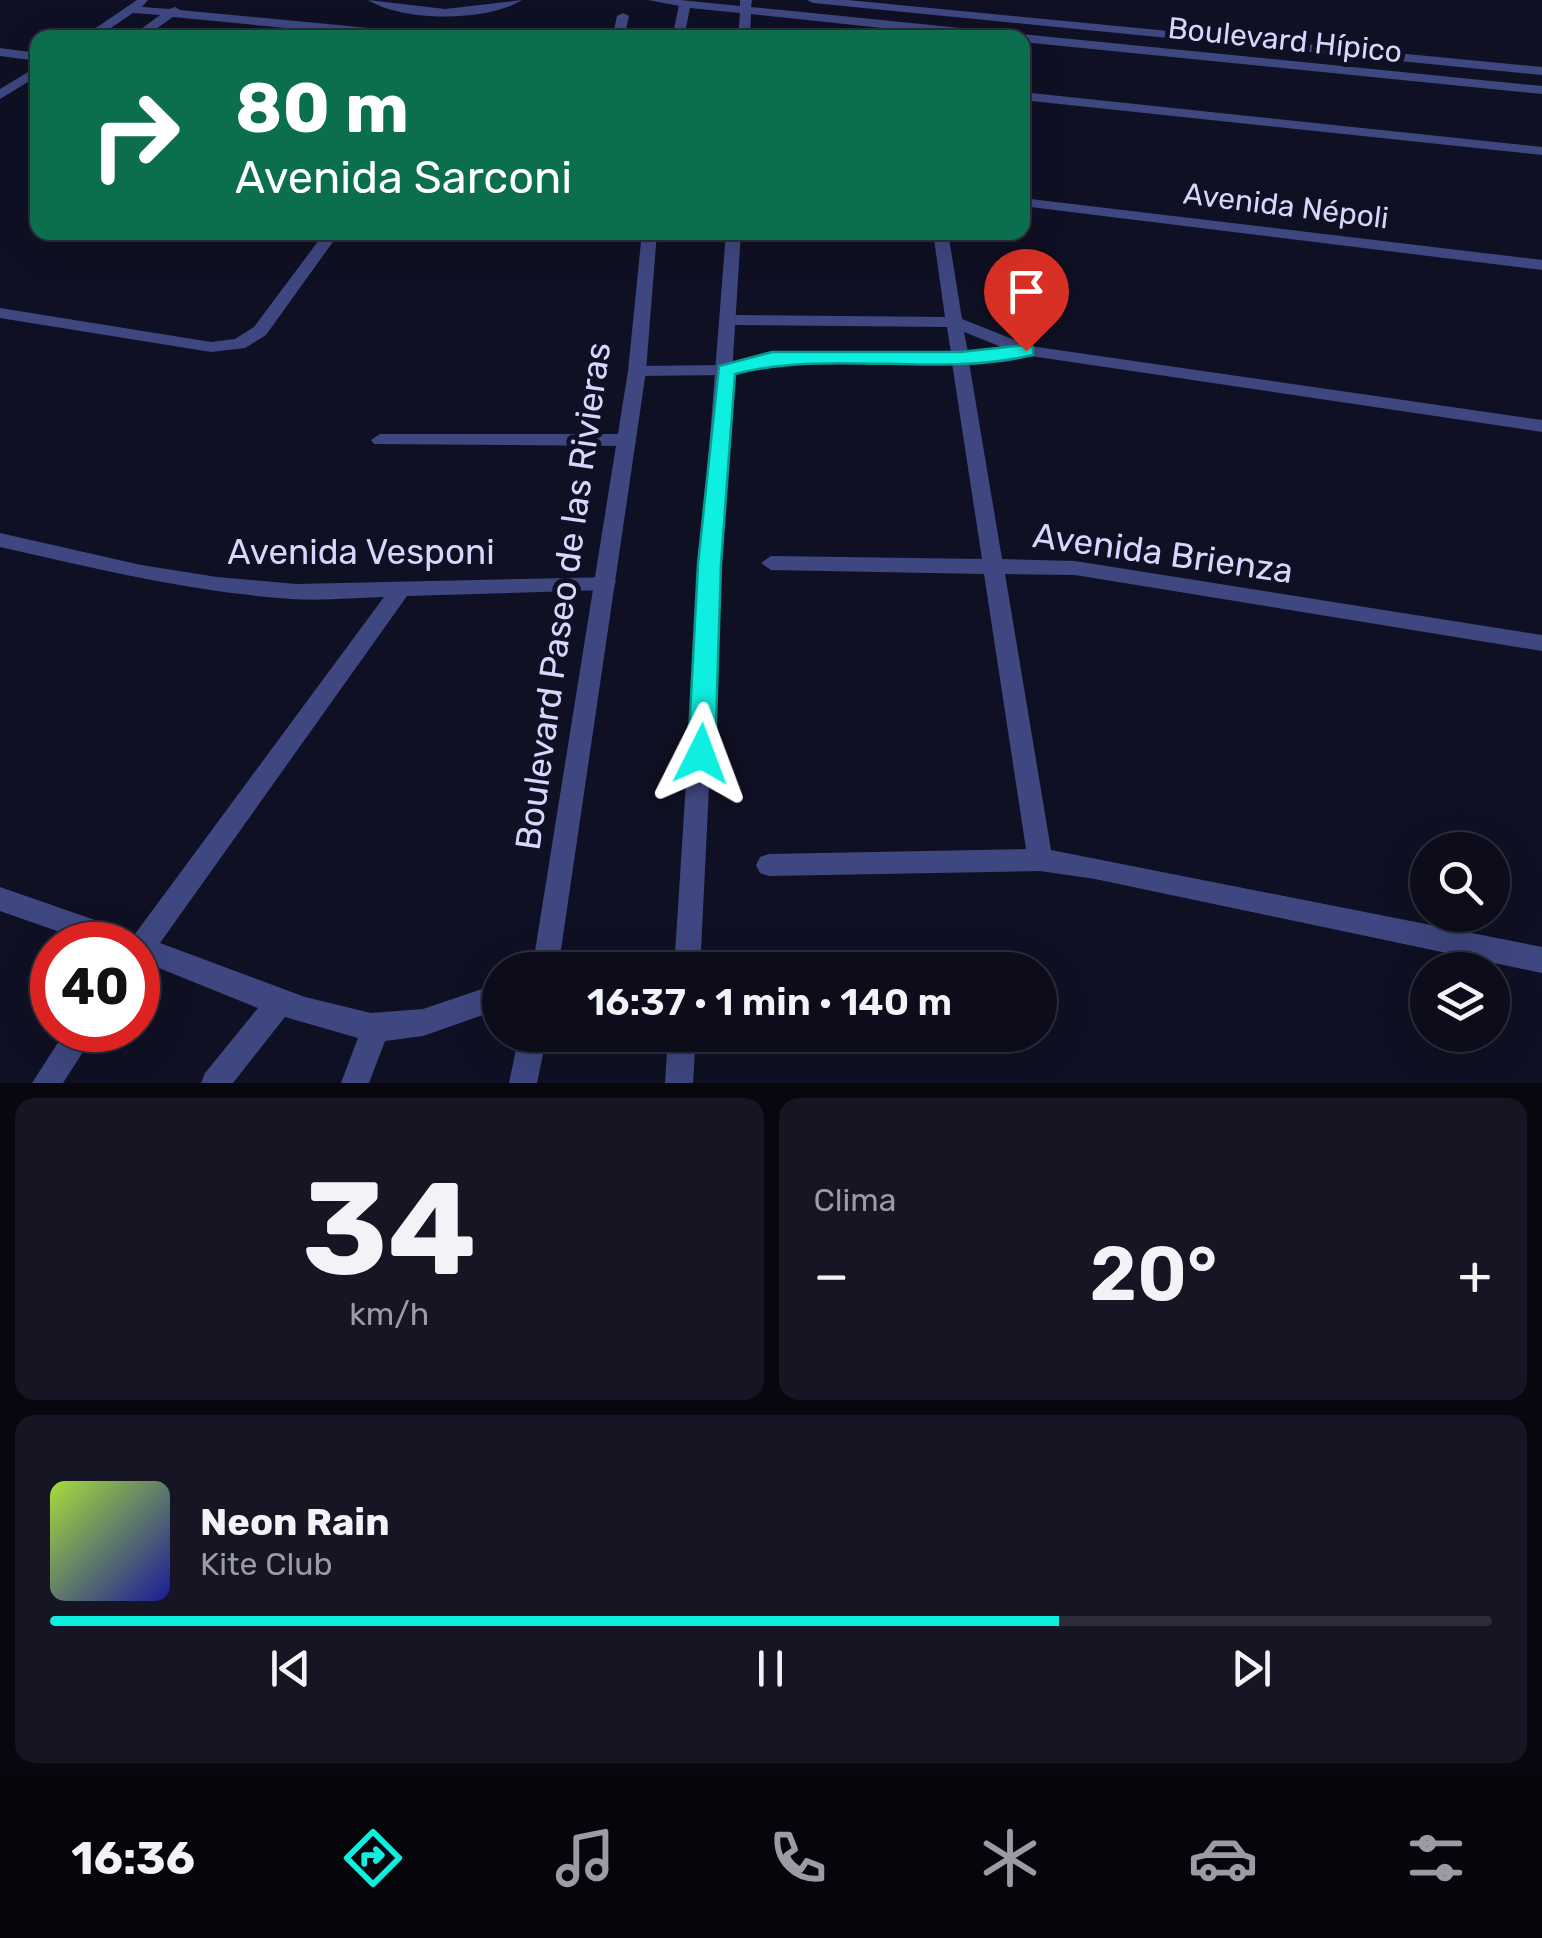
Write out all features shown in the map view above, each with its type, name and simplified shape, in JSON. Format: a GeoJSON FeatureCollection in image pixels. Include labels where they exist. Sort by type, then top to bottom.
{"type":"FeatureCollection","features":[{"type":"Feature","properties":{"kind":"street"},"geometry":{"type":"LineString","coordinates":[[100,30],[144,0]]}},
{"type":"Feature","properties":{"kind":"street"},"geometry":{"type":"LineString","coordinates":[[147,30],[190,0]]}},
{"type":"Feature","properties":{"kind":"street"},"geometry":{"type":"LineString","coordinates":[[374,0],[441,12],[467,11],[516,0]]}},
{"type":"Feature","properties":{"kind":"street","name":"Boulevard Hípico"},"geometry":{"type":"LineString","coordinates":[[654,0],[746,5],[953,30]]}},
{"type":"Feature","properties":{"kind":"street","name":"Boulevard Hípico"},"geometry":{"type":"LineString","coordinates":[[813,0],[1542,71]]}},
{"type":"Feature","properties":{"kind":"street"},"geometry":{"type":"LineString","coordinates":[[680,30],[686,2]]}},
{"type":"Feature","properties":{"kind":"street"},"geometry":{"type":"LineString","coordinates":[[744,30],[746,5]]}},
{"type":"Feature","properties":{"kind":"street"},"geometry":{"type":"LineString","coordinates":[[132,9],[344,30]]}},
{"type":"Feature","properties":{"kind":"street"},"geometry":{"type":"LineString","coordinates":[[620,30],[623,16]]}},
{"type":"Feature","properties":{"kind":"street","name":"Boulevard Hípico"},"geometry":{"type":"LineString","coordinates":[[1030,39],[1542,90]]}},
{"type":"Feature","properties":{"kind":"street"},"geometry":{"type":"LineString","coordinates":[[0,52],[30,56]]}},
{"type":"Feature","properties":{"kind":"street"},"geometry":{"type":"LineString","coordinates":[[0,94],[30,75]]}},
{"type":"Feature","properties":{"kind":"street"},"geometry":{"type":"LineString","coordinates":[[1030,97],[1542,151]]}},
{"type":"Feature","properties":{"kind":"street","name":"Avenida Népoli"},"geometry":{"type":"LineString","coordinates":[[1030,203],[1542,265]]}},
{"type":"Feature","properties":{"kind":"street"},"geometry":{"type":"LineString","coordinates":[[0,313],[212,346],[239,344],[260,331],[327,240]]}},
{"type":"Feature","properties":{"kind":"street","name":"Boulevard Paseo de las Rivieras"},"geometry":{"type":"LineString","coordinates":[[548,952],[627,440],[649,240]]}},
{"type":"Feature","properties":{"kind":"street"},"geometry":{"type":"LineString","coordinates":[[687,952],[734,240]]}},
{"type":"Feature","properties":{"kind":"street"},"geometry":{"type":"LineString","coordinates":[[941,240],[1040,860]]}},
{"type":"Feature","properties":{"kind":"street"},"geometry":{"type":"LineString","coordinates":[[730,320],[954,322],[1026,351],[1542,426]]}},
{"type":"Feature","properties":{"kind":"street"},"geometry":{"type":"LineString","coordinates":[[636,371],[726,370],[772,358],[960,358],[1026,351]]}},
{"type":"Feature","properties":{"kind":"street"},"geometry":{"type":"LineString","coordinates":[[380,440],[627,440]]}},
{"type":"Feature","properties":{"kind":"street","name":"Avenida Vesponi"},"geometry":{"type":"LineString","coordinates":[[0,540],[217,586],[296,592],[606,582]]}},
{"type":"Feature","properties":{"kind":"street","name":"Avenida Brienza"},"geometry":{"type":"LineString","coordinates":[[771,563],[1075,568],[1542,644]]}},
{"type":"Feature","properties":{"kind":"street"},"geometry":{"type":"LineString","coordinates":[[156,922],[402,588]]}},
{"type":"Feature","properties":{"kind":"street"},"geometry":{"type":"LineString","coordinates":[[769,864],[1040,860],[1542,960]]}},
{"type":"Feature","properties":{"kind":"street"},"geometry":{"type":"LineString","coordinates":[[0,899],[64,922]]}},
{"type":"Feature","properties":{"kind":"street"},"geometry":{"type":"LineString","coordinates":[[160,956],[282,1000],[376,1028],[429,1020],[482,1002]]}},
{"type":"Feature","properties":{"kind":"street"},"geometry":{"type":"LineString","coordinates":[[215,1083],[282,1000]]}},
{"type":"Feature","properties":{"kind":"street"},"geometry":{"type":"LineString","coordinates":[[355,1083],[376,1028]]}},
{"type":"Feature","properties":{"kind":"street"},"geometry":{"type":"LineString","coordinates":[[46,1083],[68,1052]]}},
{"type":"Feature","properties":{"kind":"street"},"geometry":{"type":"LineString","coordinates":[[523,1083],[529,1052]]}},
{"type":"Feature","properties":{"kind":"street"},"geometry":{"type":"LineString","coordinates":[[679,1083],[681,1052]]}},
{"type":"Feature","properties":{"kind":"route"},"geometry":{"type":"LineString","coordinates":[[701,754],[710,564],[726,370],[772,358],[960,358],[1026,351]]}}]}
